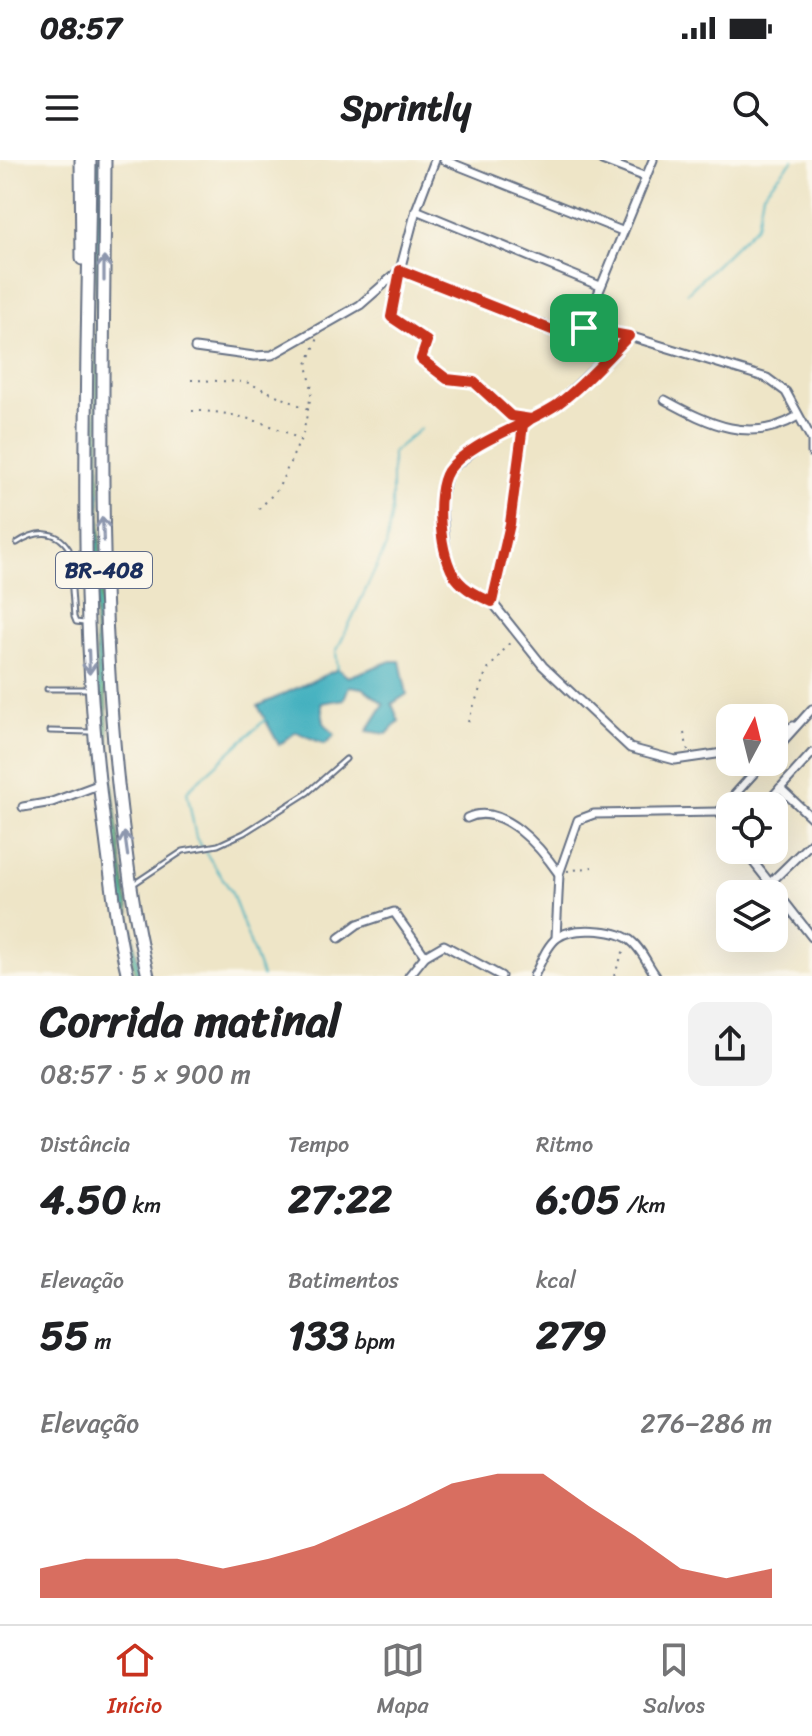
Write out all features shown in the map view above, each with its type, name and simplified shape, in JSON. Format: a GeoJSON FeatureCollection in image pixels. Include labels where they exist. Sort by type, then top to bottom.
{"type":"FeatureCollection","features":[{"type":"Feature","properties":{"kind":"highway"},"geometry":{"type":"LineString","coordinates":[[81,160],[88,388]]}},
{"type":"Feature","properties":{"kind":"highway","name":"BR-408"},"geometry":{"type":"LineString","coordinates":[[90,160],[88,623],[98,785],[109,864],[108,894],[125,976]]}},
{"type":"Feature","properties":{"kind":"highway","name":"BR-408"},"geometry":{"type":"LineString","coordinates":[[105,160],[103,513],[107,683],[131,884],[148,976]]}},
{"type":"Feature","properties":{"kind":"street"},"geometry":{"type":"LineString","coordinates":[[195,348],[264,356],[322,329],[360,305],[400,270],[416,210],[435,160]]}},
{"type":"Feature","properties":{"kind":"street"},"geometry":{"type":"LineString","coordinates":[[444,160],[622,231]]}},
{"type":"Feature","properties":{"kind":"street"},"geometry":{"type":"LineString","coordinates":[[602,160],[646,177]]}},
{"type":"Feature","properties":{"kind":"street"},"geometry":{"type":"LineString","coordinates":[[581,331],[653,160]]}},
{"type":"Feature","properties":{"kind":"street"},"geometry":{"type":"LineString","coordinates":[[416,210],[600,286]]}},
{"type":"Feature","properties":{"kind":"street"},"geometry":{"type":"LineString","coordinates":[[400,270],[570,337],[581,331],[629,336],[767,378],[786,392],[811,437],[812,453]]}},
{"type":"Feature","properties":{"kind":"street"},"geometry":{"type":"LineString","coordinates":[[629,336],[574,391],[523,425],[458,460],[443,482],[441,501],[446,556],[454,577],[492,602],[516,637],[630,748],[675,760],[716,754]]}},
{"type":"Feature","properties":{"kind":"street"},"geometry":{"type":"LineString","coordinates":[[665,400],[709,424],[738,430],[762,431],[798,416]]}},
{"type":"Feature","properties":{"kind":"street"},"geometry":{"type":"LineString","coordinates":[[492,602],[514,502],[523,425]]}},
{"type":"Feature","properties":{"kind":"street"},"geometry":{"type":"LineString","coordinates":[[788,735],[812,709]]}},
{"type":"Feature","properties":{"kind":"street"},"geometry":{"type":"LineString","coordinates":[[788,729],[799,723]]}},
{"type":"Feature","properties":{"kind":"street"},"geometry":{"type":"LineString","coordinates":[[776,792],[812,753]]}},
{"type":"Feature","properties":{"kind":"street"},"geometry":{"type":"LineString","coordinates":[[737,792],[751,776]]}},
{"type":"Feature","properties":{"kind":"street"},"geometry":{"type":"LineString","coordinates":[[23,807],[52,802],[98,785]]}},
{"type":"Feature","properties":{"kind":"street"},"geometry":{"type":"LineString","coordinates":[[780,788],[812,818]]}},
{"type":"Feature","properties":{"kind":"street"},"geometry":{"type":"LineString","coordinates":[[534,976],[556,938],[559,874],[572,830],[583,816],[716,812]]}},
{"type":"Feature","properties":{"kind":"street"},"geometry":{"type":"LineString","coordinates":[[467,818],[484,813],[520,831],[546,855],[559,874]]}},
{"type":"Feature","properties":{"kind":"street"},"geometry":{"type":"LineString","coordinates":[[773,880],[812,842]]}},
{"type":"Feature","properties":{"kind":"street"},"geometry":{"type":"LineString","coordinates":[[788,906],[811,932]]}},
{"type":"Feature","properties":{"kind":"street"},"geometry":{"type":"LineString","coordinates":[[339,938],[358,924],[394,912],[425,956]]}},
{"type":"Feature","properties":{"kind":"street"},"geometry":{"type":"LineString","coordinates":[[556,938],[568,933],[614,933],[628,939],[656,976]]}},
{"type":"Feature","properties":{"kind":"street"},"geometry":{"type":"LineString","coordinates":[[409,976],[425,956],[444,945],[501,976]]}},
{"type":"Feature","properties":{"kind":"lane"},"geometry":{"type":"LineString","coordinates":[[17,543],[27,536],[45,533],[65,543],[69,549],[74,617],[76,622],[88,623]]}},
{"type":"Feature","properties":{"kind":"lane"},"geometry":{"type":"LineString","coordinates":[[47,689],[91,689]]}},
{"type":"Feature","properties":{"kind":"lane"},"geometry":{"type":"LineString","coordinates":[[50,731],[94,732]]}},
{"type":"Feature","properties":{"kind":"lane"},"geometry":{"type":"LineString","coordinates":[[131,884],[149,877],[172,857],[244,833],[307,793],[346,759]]}},
{"type":"Feature","properties":{"kind":"path"},"geometry":{"type":"LineString","coordinates":[[400,270],[391,317],[427,341],[421,359],[447,379],[474,382],[511,416],[531,419]]}},
{"type":"Feature","properties":{"kind":"path"},"geometry":{"type":"LineString","coordinates":[[259,509],[278,489],[300,440],[312,390],[307,364],[322,329]]}},
{"type":"Feature","properties":{"kind":"path"},"geometry":{"type":"LineString","coordinates":[[191,380],[246,382],[308,409]]}},
{"type":"Feature","properties":{"kind":"path"},"geometry":{"type":"LineString","coordinates":[[192,411],[213,411],[251,422],[268,422],[300,440]]}},
{"type":"Feature","properties":{"kind":"path"},"geometry":{"type":"LineString","coordinates":[[468,722],[486,672],[516,637]]}},
{"type":"Feature","properties":{"kind":"path"},"geometry":{"type":"LineString","coordinates":[[684,733],[689,759]]}},
{"type":"Feature","properties":{"kind":"path"},"geometry":{"type":"LineString","coordinates":[[559,874],[581,866],[592,867]]}},
{"type":"Feature","properties":{"kind":"path"},"geometry":{"type":"LineString","coordinates":[[614,976],[628,939]]}},
{"type":"Feature","properties":{"kind":"green space"},"geometry":{"type":"Polygon","coordinates":[[[95,160],[103,160],[100,468],[105,671],[112,773],[124,874],[141,976],[135,976],[110,837],[98,697],[94,556],[95,160]]]}},
{"type":"Feature","properties":{"kind":"water"},"geometry":{"type":"Polygon","coordinates":[[[391,661],[400,661],[407,694],[392,704],[399,721],[387,734],[367,731],[384,704],[363,688],[349,686],[344,699],[321,703],[324,723],[335,735],[325,744],[296,732],[279,745],[258,706],[338,669],[348,677],[391,661]]]}},
{"type":"Feature","properties":{"kind":"waterway"},"geometry":{"type":"LineString","coordinates":[[99,160],[99,266]]}},
{"type":"Feature","properties":{"kind":"waterway"},"geometry":{"type":"LineString","coordinates":[[687,293],[757,225],[763,193],[793,160]]}},
{"type":"Feature","properties":{"kind":"waterway"},"geometry":{"type":"LineString","coordinates":[[338,670],[336,652],[386,547],[392,510],[392,453],[420,429]]}},
{"type":"Feature","properties":{"kind":"waterway"},"geometry":{"type":"LineString","coordinates":[[98,492],[100,675],[109,796],[139,976]]}},
{"type":"Feature","properties":{"kind":"waterway"},"geometry":{"type":"LineString","coordinates":[[262,976],[231,891],[196,838],[187,791],[266,719]]}},
{"type":"Feature","properties":{"kind":"route"},"geometry":{"type":"LineString","coordinates":[[584,328],[574,337],[560,334],[400,270],[391,317],[427,341],[421,359],[447,379],[474,382],[511,416],[531,419],[523,425],[516,491],[492,602],[454,577],[446,556],[442,528],[443,482],[458,460],[523,425],[574,391],[629,336],[584,328]]}}]}
